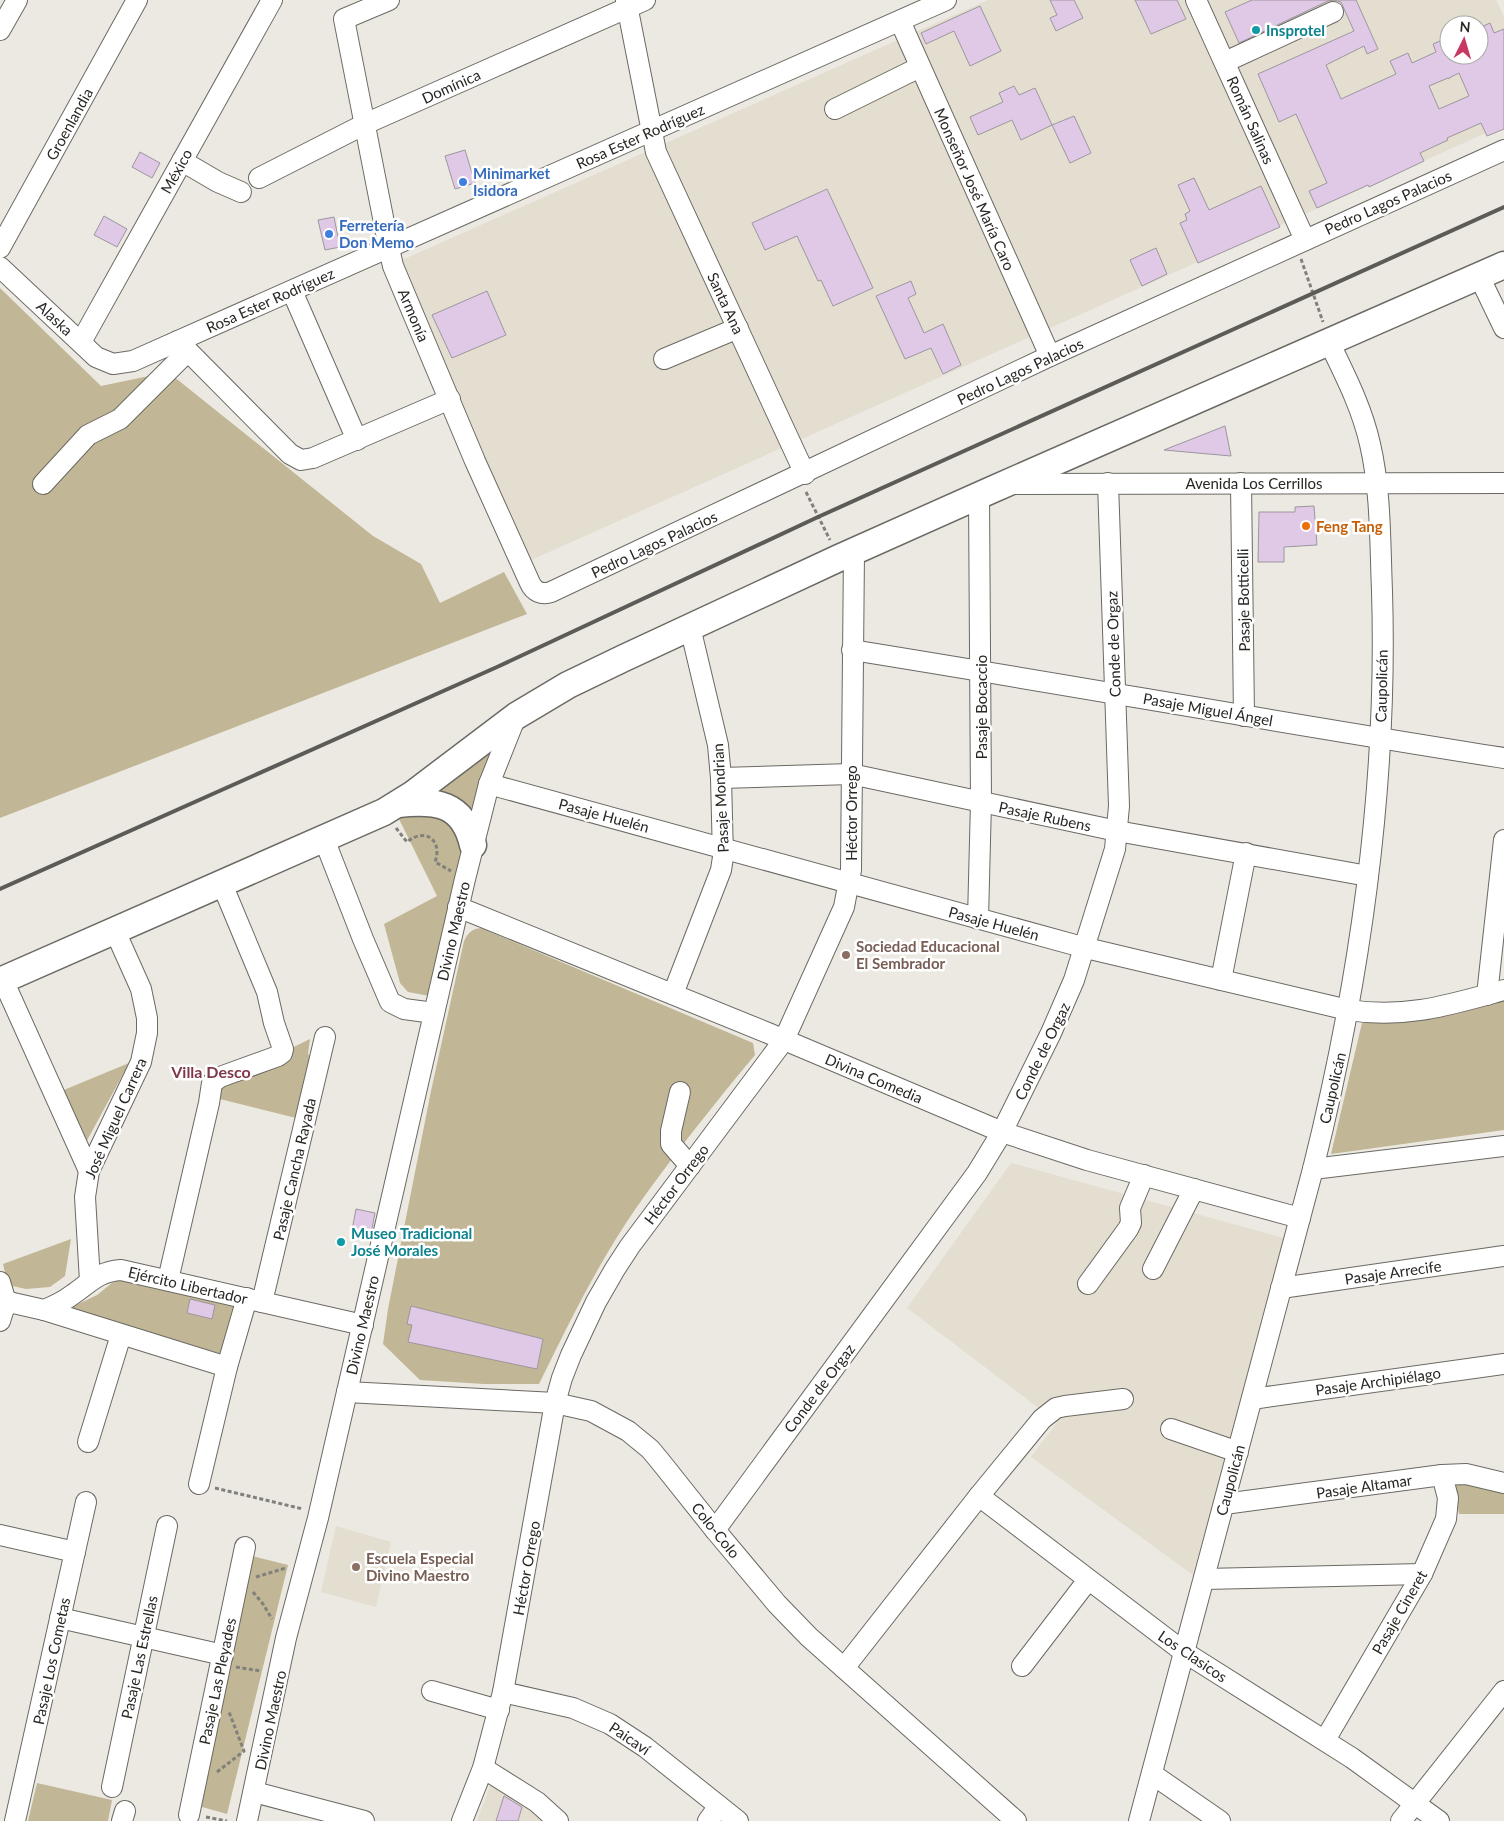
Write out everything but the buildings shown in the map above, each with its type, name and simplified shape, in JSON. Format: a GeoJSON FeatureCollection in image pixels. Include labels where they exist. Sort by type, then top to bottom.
{"type":"FeatureCollection","features":[{"type":"Feature","properties":{"kind":"main road"},"geometry":{"type":"LineString","coordinates":[[2,981],[391,808],[516,716],[568,685],[690,626],[1004,484],[1504,265]]}},
{"type":"Feature","properties":{"kind":"main road"},"geometry":{"type":"LineString","coordinates":[[391,808],[429,802],[447,808],[462,819],[471,836],[473,845]]}},
{"type":"Feature","properties":{"kind":"street"},"geometry":{"type":"LineString","coordinates":[[0,30],[16,0]]}},
{"type":"Feature","properties":{"kind":"street","name":"Groenlandia"},"geometry":{"type":"LineString","coordinates":[[0,248],[137,0]]}},
{"type":"Feature","properties":{"kind":"street","name":"México"},"geometry":{"type":"LineString","coordinates":[[81,342],[272,0]]}},
{"type":"Feature","properties":{"kind":"street","name":"Armonía"},"geometry":{"type":"LineString","coordinates":[[388,0],[344,18],[389,248],[394,266],[450,399],[530,583],[538,592]]}},
{"type":"Feature","properties":{"kind":"street","name":"Rosa Ester Rodríguez"},"geometry":{"type":"LineString","coordinates":[[113,364],[133,361],[183,346],[292,291],[946,0]]}},
{"type":"Feature","properties":{"kind":"street","name":"Román Salinas"},"geometry":{"type":"LineString","coordinates":[[1196,0],[1301,242]]}},
{"type":"Feature","properties":{"kind":"street","name":"Domínica"},"geometry":{"type":"LineString","coordinates":[[259,178],[365,124],[633,3]]}},
{"type":"Feature","properties":{"kind":"street","name":"Santa Ana"},"geometry":{"type":"LineString","coordinates":[[633,3],[650,131],[656,152],[805,474]]}},
{"type":"Feature","properties":{"kind":"street"},"geometry":{"type":"LineString","coordinates":[[1224,62],[1333,12]]}},
{"type":"Feature","properties":{"kind":"street","name":"Monseñor José María Caro"},"geometry":{"type":"LineString","coordinates":[[900,21],[1050,356]]}},
{"type":"Feature","properties":{"kind":"street"},"geometry":{"type":"LineString","coordinates":[[835,109],[920,67]]}},
{"type":"Feature","properties":{"kind":"street","name":"Pedro Lagos Palacios"},"geometry":{"type":"LineString","coordinates":[[538,592],[551,592],[805,474],[1050,356],[1504,150]]}},
{"type":"Feature","properties":{"kind":"street"},"geometry":{"type":"LineString","coordinates":[[182,161],[218,182],[241,192]]}},
{"type":"Feature","properties":{"kind":"street","name":"Alaska"},"geometry":{"type":"LineString","coordinates":[[0,267],[96,357],[113,364]]}},
{"type":"Feature","properties":{"kind":"street"},"geometry":{"type":"LineString","coordinates":[[1479,276],[1504,328]]}},
{"type":"Feature","properties":{"kind":"street"},"geometry":{"type":"LineString","coordinates":[[292,291],[356,440]]}},
{"type":"Feature","properties":{"kind":"street"},"geometry":{"type":"LineString","coordinates":[[664,359],[738,328]]}},
{"type":"Feature","properties":{"kind":"street","name":"Caupolicán"},"geometry":{"type":"LineString","coordinates":[[1139,1821],[1313,1170],[1332,1092],[1348,1010],[1368,876],[1380,739],[1382,615],[1376,484],[1370,444],[1362,414],[1329,342]]}},
{"type":"Feature","properties":{"kind":"street"},"geometry":{"type":"LineString","coordinates":[[43,484],[88,435],[120,419],[183,346],[290,454],[302,460],[313,458],[450,399]]}},
{"type":"Feature","properties":{"kind":"street","name":"Pasaje Botticelli"},"geometry":{"type":"LineString","coordinates":[[1241,483],[1244,716]]}},
{"type":"Feature","properties":{"kind":"street","name":"Avenida Los Cerrillos"},"geometry":{"type":"LineString","coordinates":[[1004,484],[1504,483]]}},
{"type":"Feature","properties":{"kind":"street","name":"Conde de Orgaz"},"geometry":{"type":"LineString","coordinates":[[715,1530],[961,1196],[1002,1132],[1066,1002],[1086,948],[1115,849],[1117,831],[1119,806],[1108,484]]}},
{"type":"Feature","properties":{"kind":"street","name":"Pasaje Bocaccio"},"geometry":{"type":"LineString","coordinates":[[978,919],[981,802],[980,495]]}},
{"type":"Feature","properties":{"kind":"street","name":"Héctor Orrego"},"geometry":{"type":"LineString","coordinates":[[462,1821],[483,1768],[501,1701],[555,1403],[568,1360],[606,1285],[630,1246],[784,1040],[839,918],[847,895],[850,882],[852,650],[846,555]]}},
{"type":"Feature","properties":{"kind":"street","name":"Pasaje Mondrian"},"geometry":{"type":"LineString","coordinates":[[672,994],[721,870],[723,848],[721,778],[716,728],[690,626]]}},
{"type":"Feature","properties":{"kind":"street","name":"Pasaje Miguel Ángel"},"geometry":{"type":"LineString","coordinates":[[852,650],[1380,739],[1504,758]]}},
{"type":"Feature","properties":{"kind":"street","name":"Divino Maestro"},"geometry":{"type":"LineString","coordinates":[[247,1821],[286,1638],[318,1518],[464,879],[489,784],[516,716]]}},
{"type":"Feature","properties":{"kind":"street","name":"Pasaje Rubens"},"geometry":{"type":"LineString","coordinates":[[721,778],[851,774],[1117,831],[1368,876]]}},
{"type":"Feature","properties":{"kind":"street","name":"Pasaje Huelén"},"geometry":{"type":"LineString","coordinates":[[489,784],[1086,948],[1348,1010],[1369,1013],[1408,1013],[1447,1006],[1496,992]]}},
{"type":"Feature","properties":{"kind":"street"},"geometry":{"type":"LineString","coordinates":[[324,839],[390,1002],[404,1009],[434,1013]]}},
{"type":"Feature","properties":{"kind":"street"},"geometry":{"type":"LineString","coordinates":[[1496,992],[1504,840]]}},
{"type":"Feature","properties":{"kind":"street"},"geometry":{"type":"LineString","coordinates":[[1221,980],[1246,853]]}},
{"type":"Feature","properties":{"kind":"street"},"geometry":{"type":"LineString","coordinates":[[168,1280],[212,1083],[220,1077],[278,1056],[282,1053],[283,1049],[274,1023],[267,992],[222,884]]}},
{"type":"Feature","properties":{"kind":"street","name":"Divina Comedia"},"geometry":{"type":"LineString","coordinates":[[458,907],[784,1040],[1002,1132],[1061,1152],[1144,1176],[1300,1218]]}},
{"type":"Feature","properties":{"kind":"street","name":"José Miguel Carrera"},"geometry":{"type":"LineString","coordinates":[[90,1282],[85,1197],[89,1171],[141,1062],[147,1033],[147,1018],[140,989],[115,931]]}},
{"type":"Feature","properties":{"kind":"street"},"geometry":{"type":"LineString","coordinates":[[2,981],[89,1171]]}},
{"type":"Feature","properties":{"kind":"street","name":"Pasaje Cancha Rayada"},"geometry":{"type":"LineString","coordinates":[[199,1484],[227,1367],[254,1300],[325,1037]]}},
{"type":"Feature","properties":{"kind":"street"},"geometry":{"type":"LineString","coordinates":[[680,1092],[671,1131],[671,1144],[690,1166]]}},
{"type":"Feature","properties":{"kind":"street"},"geometry":{"type":"LineString","coordinates":[[1313,1170],[1504,1146]]}},
{"type":"Feature","properties":{"kind":"street"},"geometry":{"type":"LineString","coordinates":[[1088,1284],[1128,1229],[1131,1223],[1130,1208],[1144,1176]]}},
{"type":"Feature","properties":{"kind":"street"},"geometry":{"type":"LineString","coordinates":[[1153,1269],[1194,1189]]}},
{"type":"Feature","properties":{"kind":"street","name":"Pasaje Arrecife"},"geometry":{"type":"LineString","coordinates":[[1281,1288],[1504,1256]]}},
{"type":"Feature","properties":{"kind":"street","name":"Ejército Libertador"},"geometry":{"type":"LineString","coordinates":[[44,1310],[73,1295],[108,1271],[121,1270],[363,1324]]}},
{"type":"Feature","properties":{"kind":"street"},"geometry":{"type":"LineString","coordinates":[[0,1282],[9,1303],[0,1321]]}},
{"type":"Feature","properties":{"kind":"street"},"geometry":{"type":"LineString","coordinates":[[9,1303],[44,1310],[227,1367]]}},
{"type":"Feature","properties":{"kind":"street"},"geometry":{"type":"LineString","coordinates":[[88,1442],[121,1335]]}},
{"type":"Feature","properties":{"kind":"street","name":"Pasaje Archipiélago"},"geometry":{"type":"LineString","coordinates":[[1252,1398],[1504,1364]]}},
{"type":"Feature","properties":{"kind":"street","name":"Colo-Colo"},"geometry":{"type":"LineString","coordinates":[[347,1392],[555,1403],[591,1411],[616,1424],[639,1440],[660,1461],[715,1530],[793,1621],[1016,1821]]}},
{"type":"Feature","properties":{"kind":"street"},"geometry":{"type":"LineString","coordinates":[[844,1668],[1042,1419],[1056,1408],[1081,1403],[1123,1399]]}},
{"type":"Feature","properties":{"kind":"street"},"geometry":{"type":"LineString","coordinates":[[1171,1429],[1238,1452]]}},
{"type":"Feature","properties":{"kind":"street","name":"Pasaje Altamar"},"geometry":{"type":"LineString","coordinates":[[1224,1504],[1442,1475],[1466,1474],[1504,1484]]}},
{"type":"Feature","properties":{"kind":"street","name":"Pasaje Cineret"},"geometry":{"type":"LineString","coordinates":[[1324,1740],[1422,1574],[1446,1519],[1448,1498],[1442,1475]]}},
{"type":"Feature","properties":{"kind":"street","name":"Los Clasicos"},"geometry":{"type":"LineString","coordinates":[[979,1496],[1184,1652],[1324,1740],[1439,1821]]}},
{"type":"Feature","properties":{"kind":"street","name":"Pasaje Los Cometas"},"geometry":{"type":"LineString","coordinates":[[15,1821],[86,1502]]}},
{"type":"Feature","properties":{"kind":"street","name":"Pasaje Las Estrellas"},"geometry":{"type":"LineString","coordinates":[[112,1788],[167,1526]]}},
{"type":"Feature","properties":{"kind":"street"},"geometry":{"type":"LineString","coordinates":[[0,1534],[75,1552]]}},
{"type":"Feature","properties":{"kind":"street","name":"Pasaje Las Pleyades"},"geometry":{"type":"LineString","coordinates":[[195,1816],[194,1792],[216,1687],[226,1661],[245,1547]]}},
{"type":"Feature","properties":{"kind":"street"},"geometry":{"type":"LineString","coordinates":[[1204,1578],[1422,1574]]}},
{"type":"Feature","properties":{"kind":"street"},"geometry":{"type":"LineString","coordinates":[[1022,1666],[1088,1580]]}},
{"type":"Feature","properties":{"kind":"street"},"geometry":{"type":"LineString","coordinates":[[60,1618],[143,1637],[226,1661]]}},
{"type":"Feature","properties":{"kind":"street","name":"Paicaví"},"geometry":{"type":"LineString","coordinates":[[432,1691],[501,1701],[573,1708],[610,1724],[645,1747],[714,1813],[738,1821]]}},
{"type":"Feature","properties":{"kind":"street"},"geometry":{"type":"LineString","coordinates":[[1402,1821],[1504,1691]]}},
{"type":"Feature","properties":{"kind":"street"},"geometry":{"type":"LineString","coordinates":[[483,1768],[537,1802],[558,1821]]}},
{"type":"Feature","properties":{"kind":"street"},"geometry":{"type":"LineString","coordinates":[[1152,1774],[1220,1821]]}},
{"type":"Feature","properties":{"kind":"street"},"geometry":{"type":"LineString","coordinates":[[254,1792],[364,1821]]}},
{"type":"Feature","properties":{"kind":"path"},"geometry":{"type":"LineString","coordinates":[[1301,242],[1329,342]]}},
{"type":"Feature","properties":{"kind":"path"},"geometry":{"type":"LineString","coordinates":[[805,474],[804,486],[806,495],[846,555]]}},
{"type":"Feature","properties":{"kind":"path"},"geometry":{"type":"LineString","coordinates":[[391,808],[407,842],[414,836],[422,834],[431,838],[437,844],[438,853],[435,862],[464,879]]}},
{"type":"Feature","properties":{"kind":"path"},"geometry":{"type":"LineString","coordinates":[[199,1484],[311,1511],[318,1518]]}},
{"type":"Feature","properties":{"kind":"path"},"geometry":{"type":"LineString","coordinates":[[238,1580],[258,1577],[289,1567]]}},
{"type":"Feature","properties":{"kind":"path"},"geometry":{"type":"LineString","coordinates":[[238,1580],[252,1591],[263,1604],[272,1620]]}},
{"type":"Feature","properties":{"kind":"path"},"geometry":{"type":"LineString","coordinates":[[226,1661],[261,1671]]}},
{"type":"Feature","properties":{"kind":"path"},"geometry":{"type":"LineString","coordinates":[[194,1792],[244,1751],[216,1687]]}},
{"type":"Feature","properties":{"kind":"path"},"geometry":{"type":"LineString","coordinates":[[195,1816],[227,1821]]}},
{"type":"Feature","properties":{"kind":"shaded area"},"geometry":{"type":"Polygon","coordinates":[[[988,0],[1496,0],[1504,17],[1504,125],[520,565],[402,260],[988,0]]]}},
{"type":"Feature","properties":{"kind":"shaded area"},"geometry":{"type":"Polygon","coordinates":[[[0,288],[101,386],[168,372],[373,536],[421,564],[440,603],[504,572],[527,614],[0,818],[0,288]]]}},
{"type":"Feature","properties":{"kind":"shaded area"},"geometry":{"type":"Polygon","coordinates":[[[492,743],[494,750],[476,827],[425,795],[492,743]]]}},
{"type":"Feature","properties":{"kind":"shaded area"},"geometry":{"type":"Polygon","coordinates":[[[437,812],[469,837],[435,997],[408,992],[400,983],[384,924],[437,896],[399,819],[411,814],[437,812]]]}},
{"type":"Feature","properties":{"kind":"shaded area"},"geometry":{"type":"Polygon","coordinates":[[[481,928],[753,1043],[755,1055],[678,1151],[620,1232],[584,1296],[539,1384],[484,1384],[420,1380],[383,1344],[388,1309],[431,1091],[464,941],[470,932],[481,928]]]}},
{"type":"Feature","properties":{"kind":"shaded area"},"geometry":{"type":"Polygon","coordinates":[[[1504,998],[1504,1130],[1331,1154],[1362,1023],[1451,1012],[1504,998]]]}},
{"type":"Feature","properties":{"kind":"shaded area"},"geometry":{"type":"Polygon","coordinates":[[[310,1039],[308,1054],[314,1061],[300,1119],[216,1098],[218,1084],[310,1039]]]}},
{"type":"Feature","properties":{"kind":"shaded area"},"geometry":{"type":"Polygon","coordinates":[[[129,1063],[84,1146],[59,1092],[129,1063]]]}},
{"type":"Feature","properties":{"kind":"shaded area"},"geometry":{"type":"Polygon","coordinates":[[[1011,1163],[1284,1238],[1193,1575],[1031,1457],[1057,1422],[907,1308],[1011,1163]]]}},
{"type":"Feature","properties":{"kind":"shaded area"},"geometry":{"type":"Polygon","coordinates":[[[71,1239],[65,1276],[50,1287],[26,1289],[8,1285],[3,1264],[71,1239]]]}},
{"type":"Feature","properties":{"kind":"shaded area"},"geometry":{"type":"Polygon","coordinates":[[[126,1278],[234,1305],[222,1354],[68,1309],[97,1295],[112,1283],[126,1278]]]}},
{"type":"Feature","properties":{"kind":"shaded area"},"geometry":{"type":"Polygon","coordinates":[[[1453,1483],[1477,1485],[1504,1492],[1504,1514],[1459,1514],[1453,1483]]]}},
{"type":"Feature","properties":{"kind":"shaded area","name":"Escuela Especial Divino Maestro"},"geometry":{"type":"Polygon","coordinates":[[[336,1526],[391,1542],[376,1607],[321,1592],[336,1526]]]}},
{"type":"Feature","properties":{"kind":"shaded area"},"geometry":{"type":"Polygon","coordinates":[[[248,1555],[288,1565],[227,1814],[195,1805],[248,1555]]]}},
{"type":"Feature","properties":{"kind":"shaded area"},"geometry":{"type":"Polygon","coordinates":[[[496,1770],[571,1821],[477,1821],[496,1770]]]}},
{"type":"Feature","properties":{"kind":"shaded area"},"geometry":{"type":"Polygon","coordinates":[[[37,1783],[112,1800],[108,1821],[28,1821],[37,1783]]]}},
{"type":"Feature","properties":{"kind":"railway"},"geometry":{"type":"LineString","coordinates":[[0,889],[497,667],[818,517],[1504,207]]}},
{"type":"Feature","properties":{"kind":"place","name":"Insprotel"},"geometry":{"type":"Point","coordinates":[1256,30]}},
{"type":"Feature","properties":{"kind":"place","name":"Minimarket Isidora"},"geometry":{"type":"Point","coordinates":[463,182]}},
{"type":"Feature","properties":{"kind":"place","name":"Ferretería Don Memo"},"geometry":{"type":"Point","coordinates":[329,234]}},
{"type":"Feature","properties":{"kind":"place","name":"Feng Tang"},"geometry":{"type":"Point","coordinates":[1306,526]}},
{"type":"Feature","properties":{"kind":"place","name":"Sociedad Educacional El Sembrador"},"geometry":{"type":"Point","coordinates":[846,955]}},
{"type":"Feature","properties":{"kind":"place","name":"Museo Tradicional José Morales"},"geometry":{"type":"Point","coordinates":[341,1242]}},
{"type":"Feature","properties":{"kind":"place","name":"Escuela Especial Divino Maestro"},"geometry":{"type":"Point","coordinates":[356,1567]}},
{"type":"Feature","properties":{"kind":"district","name":"Villa Desco"},"geometry":{"type":"Point","coordinates":[211,1071]}}]}
